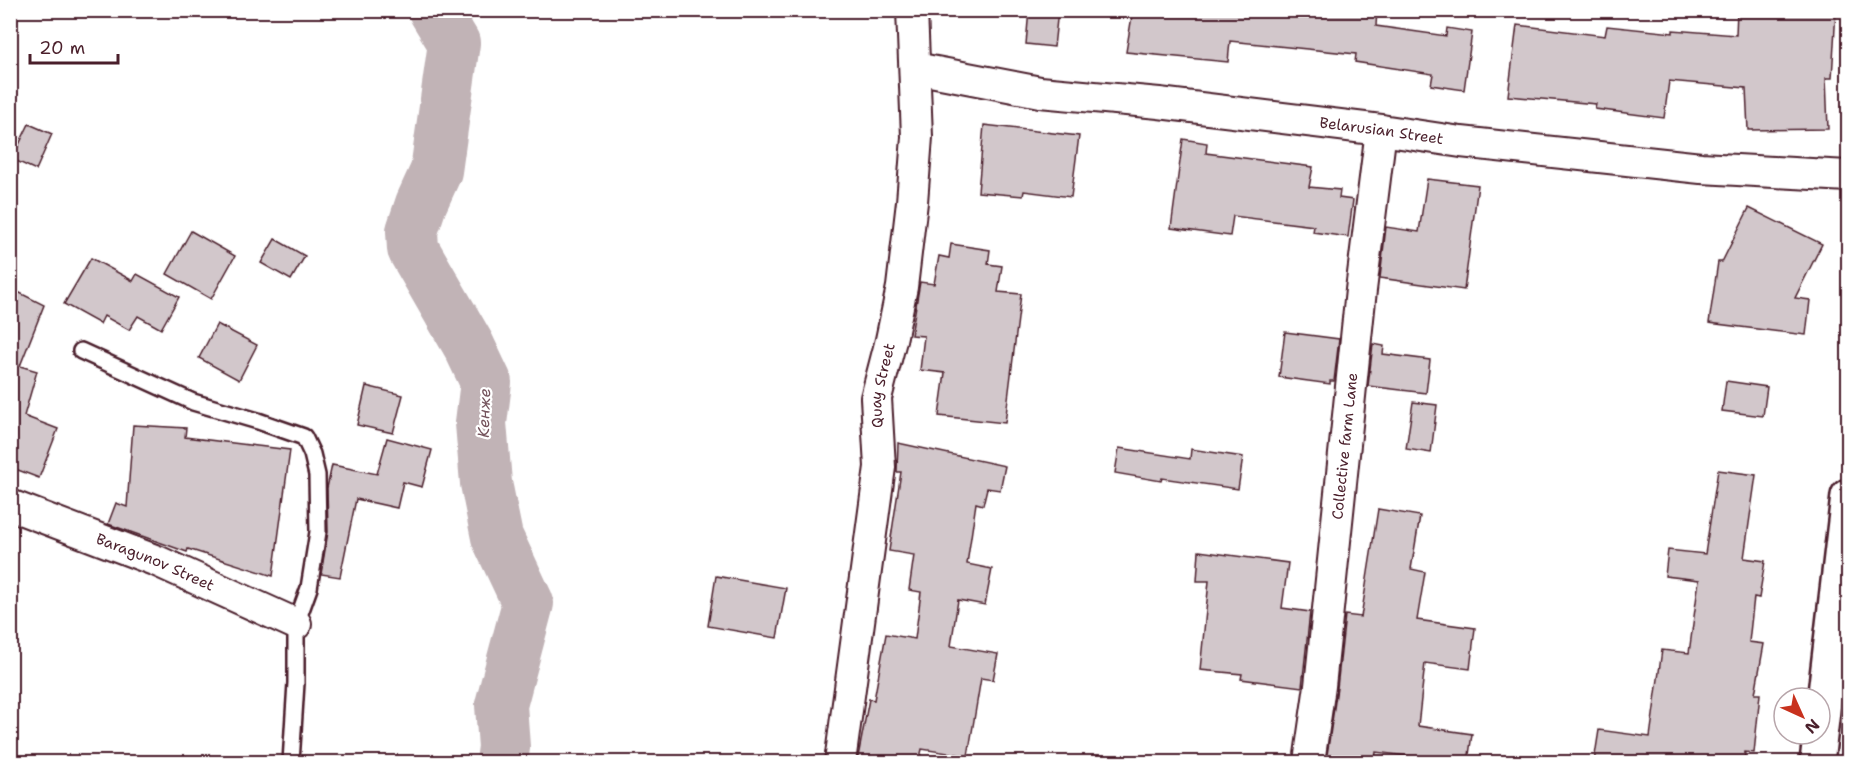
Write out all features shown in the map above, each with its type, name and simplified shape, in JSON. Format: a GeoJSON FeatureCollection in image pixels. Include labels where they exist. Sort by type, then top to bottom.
{"type":"FeatureCollection","features":[{"type":"Feature","properties":{"kind":"street","name":"Quay Street"},"geometry":{"type":"LineString","coordinates":[[840,762],[880,467],[876,398],[902,287],[912,202],[917,137],[915,68],[911,35],[912,10]]}},
{"type":"Feature","properties":{"kind":"street","name":"Belarusian Street"},"geometry":{"type":"LineString","coordinates":[[915,68],[1040,92],[1159,102],[1461,142],[1701,168],[1848,176]]}},
{"type":"Feature","properties":{"kind":"street","name":"Collective farm Lane"},"geometry":{"type":"LineString","coordinates":[[1309,762],[1321,674],[1361,290],[1382,130]]}},
{"type":"Feature","properties":{"kind":"street"},"geometry":{"type":"LineString","coordinates":[[1817,762],[1848,496]]}},
{"type":"Feature","properties":{"kind":"street","name":"Baragunov Street"},"geometry":{"type":"LineString","coordinates":[[10,504],[157,561],[296,624]]}},
{"type":"Feature","properties":{"kind":"lane"},"geometry":{"type":"LineString","coordinates":[[81,351],[193,402],[304,437],[312,454],[316,475],[318,532],[309,588],[296,624],[296,683],[291,762]]}},
{"type":"Feature","properties":{"kind":"building"},"geometry":{"type":"Polygon","coordinates":[[[1029,10],[1058,10],[1054,47],[1026,44],[1029,10]]]}},
{"type":"Feature","properties":{"kind":"building"},"geometry":{"type":"Polygon","coordinates":[[[1133,10],[1377,10],[1376,26],[1446,36],[1447,28],[1472,32],[1464,90],[1431,85],[1433,74],[1355,62],[1356,54],[1230,41],[1228,62],[1126,52],[1133,10]]]}},
{"type":"Feature","properties":{"kind":"building"},"geometry":{"type":"Polygon","coordinates":[[[1737,10],[1836,10],[1832,78],[1826,78],[1828,129],[1748,130],[1746,88],[1669,81],[1664,118],[1595,109],[1596,104],[1508,96],[1517,25],[1605,36],[1607,26],[1673,33],[1673,30],[1736,35],[1737,10]]]}},
{"type":"Feature","properties":{"kind":"building"},"geometry":{"type":"Polygon","coordinates":[[[29,124],[52,134],[36,170],[12,159],[29,124]]]}},
{"type":"Feature","properties":{"kind":"building"},"geometry":{"type":"Polygon","coordinates":[[[984,125],[1079,136],[1071,197],[1024,191],[1023,196],[978,192],[984,125]]]}},
{"type":"Feature","properties":{"kind":"building"},"geometry":{"type":"Polygon","coordinates":[[[1183,139],[1207,143],[1206,153],[1313,167],[1309,187],[1340,190],[1339,198],[1353,200],[1348,237],[1313,232],[1314,226],[1233,216],[1230,236],[1171,228],[1183,139]]]}},
{"type":"Feature","properties":{"kind":"building"},"geometry":{"type":"Polygon","coordinates":[[[1427,179],[1478,185],[1464,290],[1380,278],[1386,227],[1419,232],[1427,179]]]}},
{"type":"Feature","properties":{"kind":"building"},"geometry":{"type":"Polygon","coordinates":[[[1749,208],[1822,244],[1795,298],[1810,300],[1806,335],[1709,323],[1718,262],[1722,262],[1749,208]]]}},
{"type":"Feature","properties":{"kind":"building"},"geometry":{"type":"Polygon","coordinates":[[[191,231],[235,256],[211,299],[167,274],[191,231]]]}},
{"type":"Feature","properties":{"kind":"building"},"geometry":{"type":"Polygon","coordinates":[[[275,239],[305,256],[291,280],[261,263],[275,239]]]}},
{"type":"Feature","properties":{"kind":"building"},"geometry":{"type":"Polygon","coordinates":[[[951,244],[990,250],[988,264],[1002,266],[998,292],[1021,294],[1005,423],[939,416],[945,373],[920,370],[924,336],[911,335],[920,282],[934,284],[939,256],[949,258],[951,244]]]}},
{"type":"Feature","properties":{"kind":"building"},"geometry":{"type":"Polygon","coordinates":[[[91,258],[133,281],[137,274],[179,297],[161,329],[138,316],[129,330],[104,316],[100,324],[64,304],[91,258]]]}},
{"type":"Feature","properties":{"kind":"building"},"geometry":{"type":"Polygon","coordinates":[[[10,288],[44,305],[20,366],[37,371],[24,416],[58,429],[39,478],[10,467],[10,445],[13,439],[10,439],[10,288]]]}},
{"type":"Feature","properties":{"kind":"building"},"geometry":{"type":"Polygon","coordinates":[[[217,324],[257,345],[239,380],[199,358],[217,324]]]}},
{"type":"Feature","properties":{"kind":"building"},"geometry":{"type":"Polygon","coordinates":[[[1285,332],[1339,339],[1334,381],[1330,381],[1330,384],[1279,377],[1285,332]]]}},
{"type":"Feature","properties":{"kind":"building"},"geometry":{"type":"Polygon","coordinates":[[[1373,344],[1384,346],[1383,354],[1430,360],[1426,393],[1368,386],[1373,344]]]}},
{"type":"Feature","properties":{"kind":"building"},"geometry":{"type":"Polygon","coordinates":[[[1726,381],[1767,387],[1763,416],[1722,411],[1726,381]]]}},
{"type":"Feature","properties":{"kind":"building"},"geometry":{"type":"Polygon","coordinates":[[[366,386],[403,395],[393,433],[357,425],[366,386]]]}},
{"type":"Feature","properties":{"kind":"building"},"geometry":{"type":"Polygon","coordinates":[[[1413,402],[1437,405],[1431,453],[1406,449],[1413,402]]]}},
{"type":"Feature","properties":{"kind":"building"},"geometry":{"type":"Polygon","coordinates":[[[133,425],[186,428],[185,437],[290,450],[273,576],[188,549],[187,552],[108,524],[116,503],[127,507],[133,425]]]}},
{"type":"Feature","properties":{"kind":"building"},"geometry":{"type":"Polygon","coordinates":[[[387,438],[432,450],[422,487],[403,482],[397,508],[356,499],[340,577],[321,574],[328,532],[327,488],[332,465],[377,474],[387,438]]]}},
{"type":"Feature","properties":{"kind":"building"},"geometry":{"type":"Polygon","coordinates":[[[898,443],[1005,466],[1000,490],[987,488],[983,505],[976,503],[967,564],[992,569],[985,605],[958,600],[951,646],[998,654],[993,680],[981,678],[968,756],[922,749],[919,762],[857,762],[869,699],[874,700],[886,634],[915,639],[921,592],[909,590],[914,555],[889,551],[901,472],[897,472],[898,443]]]}},
{"type":"Feature","properties":{"kind":"building"},"geometry":{"type":"Polygon","coordinates":[[[1119,448],[1190,459],[1191,449],[1243,457],[1238,489],[1162,478],[1161,481],[1115,473],[1119,448]]]}},
{"type":"Feature","properties":{"kind":"building"},"geometry":{"type":"Polygon","coordinates":[[[1718,470],[1756,475],[1744,558],[1765,561],[1759,598],[1754,597],[1749,642],[1764,644],[1755,694],[1760,694],[1754,753],[1745,752],[1744,762],[1594,762],[1599,730],[1650,737],[1662,650],[1689,653],[1699,580],[1665,576],[1668,550],[1705,554],[1718,470]]]}},
{"type":"Feature","properties":{"kind":"building"},"geometry":{"type":"Polygon","coordinates":[[[1378,509],[1420,516],[1411,569],[1425,572],[1417,620],[1475,628],[1470,669],[1425,663],[1418,726],[1472,734],[1468,762],[1376,752],[1375,762],[1326,762],[1345,615],[1361,617],[1378,509]]]}},
{"type":"Feature","properties":{"kind":"building"},"geometry":{"type":"Polygon","coordinates":[[[1199,551],[1288,563],[1282,608],[1310,612],[1302,687],[1241,679],[1242,674],[1200,670],[1209,581],[1197,581],[1199,551]]]}},
{"type":"Feature","properties":{"kind":"building"},"geometry":{"type":"Polygon","coordinates":[[[716,576],[786,588],[777,638],[708,626],[716,576]]]}},
{"type":"Feature","properties":{"kind":"waterway","name":"Кенже"},"geometry":{"type":"LineString","coordinates":[[434,10],[454,43],[436,171],[412,231],[413,249],[469,346],[486,382],[481,423],[486,483],[497,537],[528,603],[501,705],[504,747],[502,762]]}}]}
